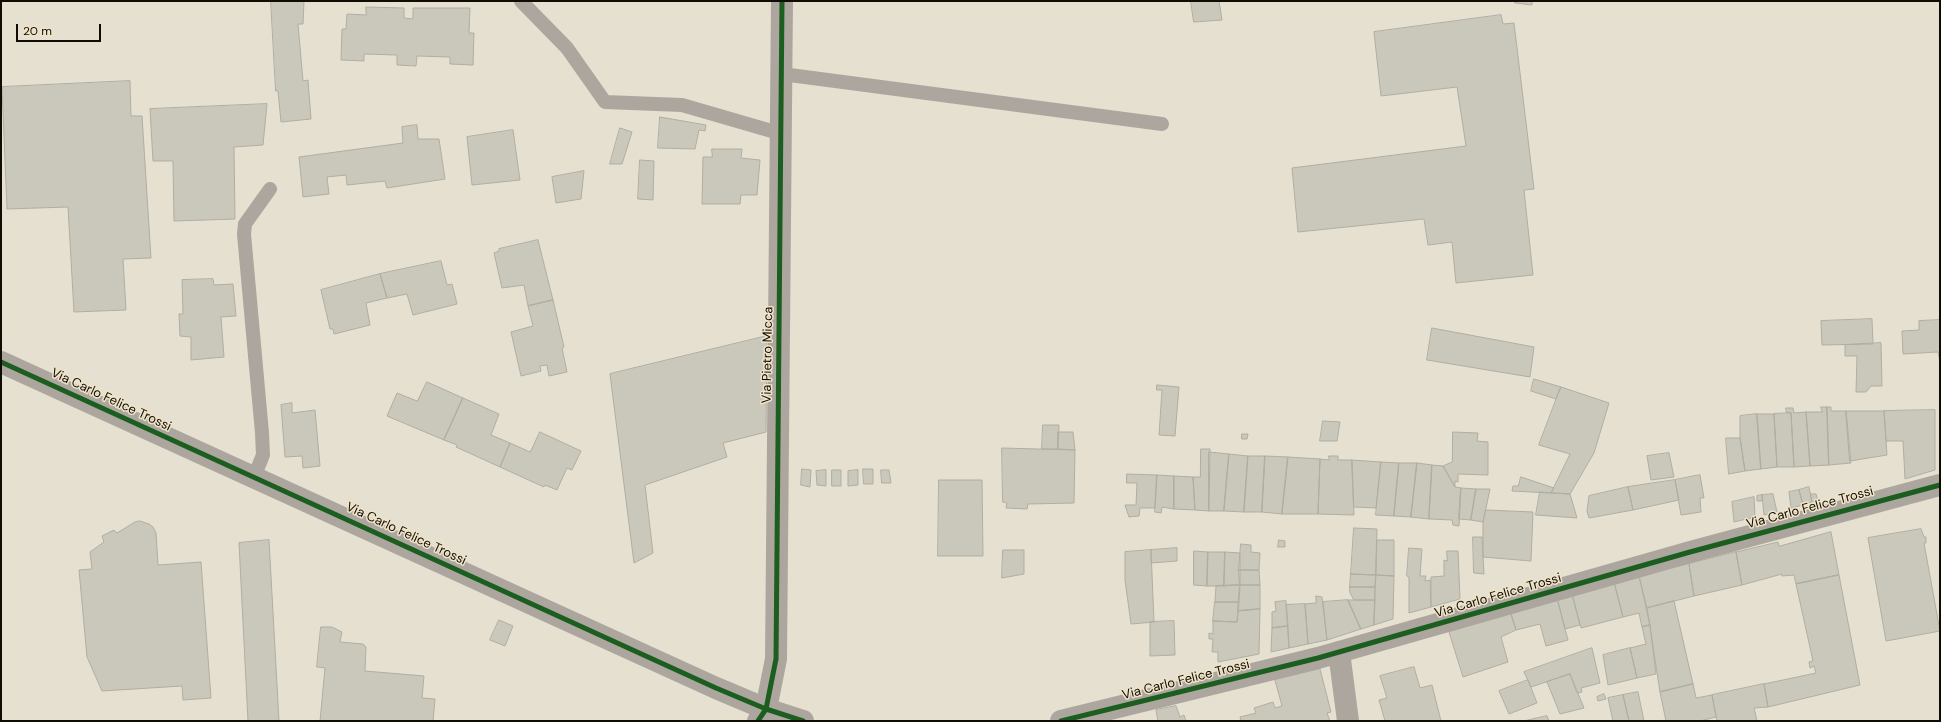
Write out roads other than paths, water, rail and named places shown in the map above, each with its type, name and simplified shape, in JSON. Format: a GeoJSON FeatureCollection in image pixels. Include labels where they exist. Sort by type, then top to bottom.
{"type":"FeatureCollection","features":[{"type":"Feature","properties":{"kind":"street","name":"Via Pietro Micca"},"geometry":{"type":"LineString","coordinates":[[762,715],[776,659],[782,134],[782,1]]}},
{"type":"Feature","properties":{"kind":"street","name":"Via Carlo Felice Trossi"},"geometry":{"type":"LineString","coordinates":[[1,362],[716,688],[762,715],[804,721]]}},
{"type":"Feature","properties":{"kind":"street","name":"Via Carlo Felice Trossi"},"geometry":{"type":"LineString","coordinates":[[1061,721],[1339,652],[1690,552],[1940,485]]}},
{"type":"Feature","properties":{"kind":"street"},"geometry":{"type":"LineString","coordinates":[[1339,652],[1348,721]]}},
{"type":"Feature","properties":{"kind":"lane"},"geometry":{"type":"LineString","coordinates":[[521,1],[567,48],[605,102],[682,105],[782,134]]}},
{"type":"Feature","properties":{"kind":"lane"},"geometry":{"type":"LineString","coordinates":[[782,74],[1162,124]]}},
{"type":"Feature","properties":{"kind":"lane"},"geometry":{"type":"LineString","coordinates":[[254,477],[263,455],[244,234],[245,224],[270,189]]}}]}
